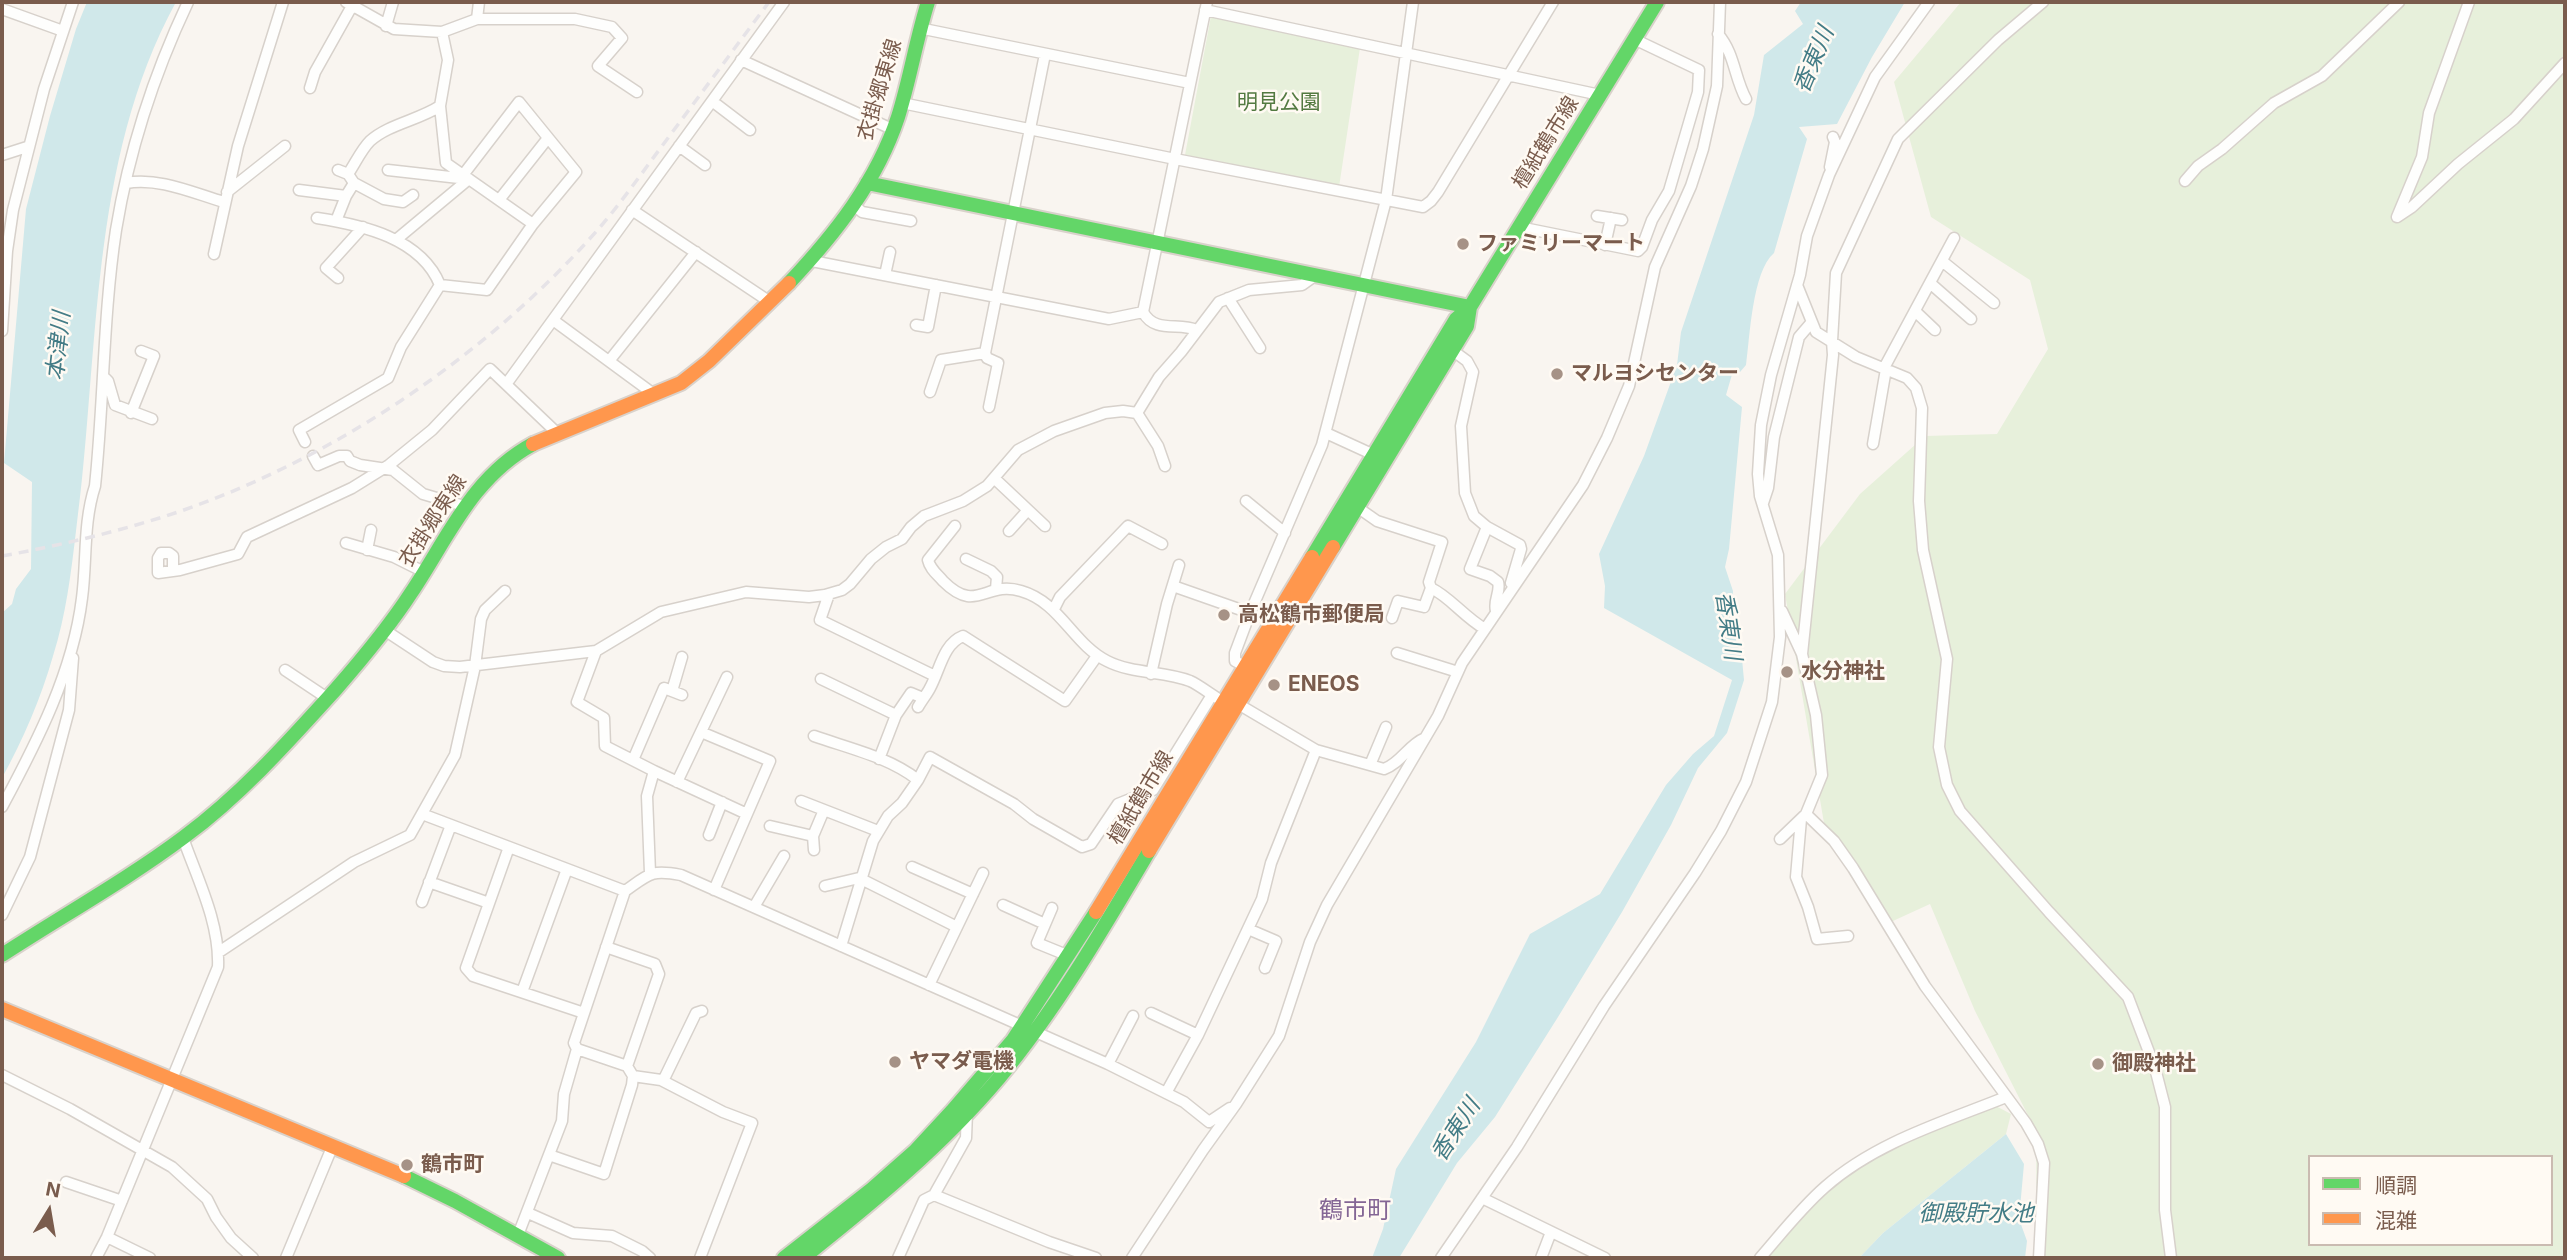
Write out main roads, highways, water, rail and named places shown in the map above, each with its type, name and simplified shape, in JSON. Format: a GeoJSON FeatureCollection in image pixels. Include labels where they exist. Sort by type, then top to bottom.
{"type":"FeatureCollection","features":[{"type":"Feature","properties":{"kind":"main road","name":"衣掛郷東線"},"geometry":{"type":"LineString","coordinates":[[2,955],[183,838],[202,824],[268,761],[352,671],[412,593],[464,506],[492,473],[534,443],[556,432],[674,387],[695,372],[812,261],[867,183],[894,130],[928,2]]}},
{"type":"Feature","properties":{"kind":"main road","name":"檀紙鶴市線"},"geometry":{"type":"LineString","coordinates":[[1252,670],[1374,455],[1456,319],[1470,307],[1657,2]]}},
{"type":"Feature","properties":{"kind":"main road"},"geometry":{"type":"LineString","coordinates":[[867,183],[1470,307]]}},
{"type":"Feature","properties":{"kind":"main road","name":"檀紙鶴市線"},"geometry":{"type":"LineString","coordinates":[[803,1258],[879,1197],[921,1159],[997,1081],[1159,794],[1226,700],[1252,670],[1357,508],[1467,326],[1470,307]]}},
{"type":"Feature","properties":{"kind":"main road","name":"檀紙鶴市線"},"geometry":{"type":"LineString","coordinates":[[784,1258],[872,1189],[915,1151],[1028,1029],[1079,965],[1226,700]]}},
{"type":"Feature","properties":{"kind":"main road"},"geometry":{"type":"LineString","coordinates":[[2,1009],[422,1184],[558,1258]]}},
{"type":"Feature","properties":{"kind":"water","name":"本津川"},"geometry":{"type":"Polygon","coordinates":[[[87,2],[176,2],[147,64],[127,128],[112,193],[95,328],[84,464],[70,578],[61,625],[37,703],[2,778],[2,613],[12,604],[16,589],[31,569],[32,482],[4,463],[26,209],[50,116],[76,29],[87,2]]]}},
{"type":"Feature","properties":{"kind":"water","name":"香東川"},"geometry":{"type":"Polygon","coordinates":[[[1801,2],[1905,2],[1837,124],[1799,127],[1807,139],[1774,253],[1767,262],[1757,289],[1746,365],[1740,372],[1733,371],[1726,395],[1742,407],[1725,567],[1733,591],[1732,627],[1742,659],[1744,680],[1727,733],[1698,768],[1671,825],[1622,912],[1495,1117],[1457,1163],[1399,1258],[1372,1258],[1383,1229],[1396,1169],[1476,1042],[1530,934],[1600,894],[1666,785],[1693,754],[1714,736],[1732,680],[1604,608],[1605,586],[1599,554],[1644,456],[1677,365],[1681,332],[1754,115],[1764,55],[1803,24],[1795,11],[1801,2]]]}},
{"type":"Feature","properties":{"kind":"water","name":"御殿貯水池"},"geometry":{"type":"Polygon","coordinates":[[[2006,1134],[2024,1164],[2019,1219],[2027,1241],[2025,1258],[1859,1258],[1883,1233],[2006,1134]]]}},
{"type":"Feature","properties":{"kind":"railway"},"geometry":{"type":"LineString","coordinates":[[2,556],[125,528],[227,494],[346,435],[457,360],[509,318],[557,273],[601,226],[769,2]]}},
{"type":"Feature","properties":{"kind":"place","name":"ファミリーマート"},"geometry":{"type":"Point","coordinates":[1463,244]}},
{"type":"Feature","properties":{"kind":"place","name":"マルヨシセンター"},"geometry":{"type":"Point","coordinates":[1557,374]}},
{"type":"Feature","properties":{"kind":"place","name":"高松鶴市郵便局"},"geometry":{"type":"Point","coordinates":[1224,615]}},
{"type":"Feature","properties":{"kind":"place","name":"水分神社"},"geometry":{"type":"Point","coordinates":[1787,672]}},
{"type":"Feature","properties":{"kind":"place","name":"ENEOS"},"geometry":{"type":"Point","coordinates":[1274,685]}},
{"type":"Feature","properties":{"kind":"place","name":"ヤマダ電機"},"geometry":{"type":"Point","coordinates":[895,1062]}},
{"type":"Feature","properties":{"kind":"place","name":"御殿神社"},"geometry":{"type":"Point","coordinates":[2098,1064]}},
{"type":"Feature","properties":{"kind":"place","name":"鶴市町"},"geometry":{"type":"Point","coordinates":[407,1165]}},
{"type":"Feature","properties":{"kind":"district","name":"鶴市町"},"geometry":{"type":"Point","coordinates":[1355,1211]}},
{"type":"Feature","properties":{"kind":"park label","name":"明見公園"},"geometry":{"type":"Point","coordinates":[1279,103]}}]}
